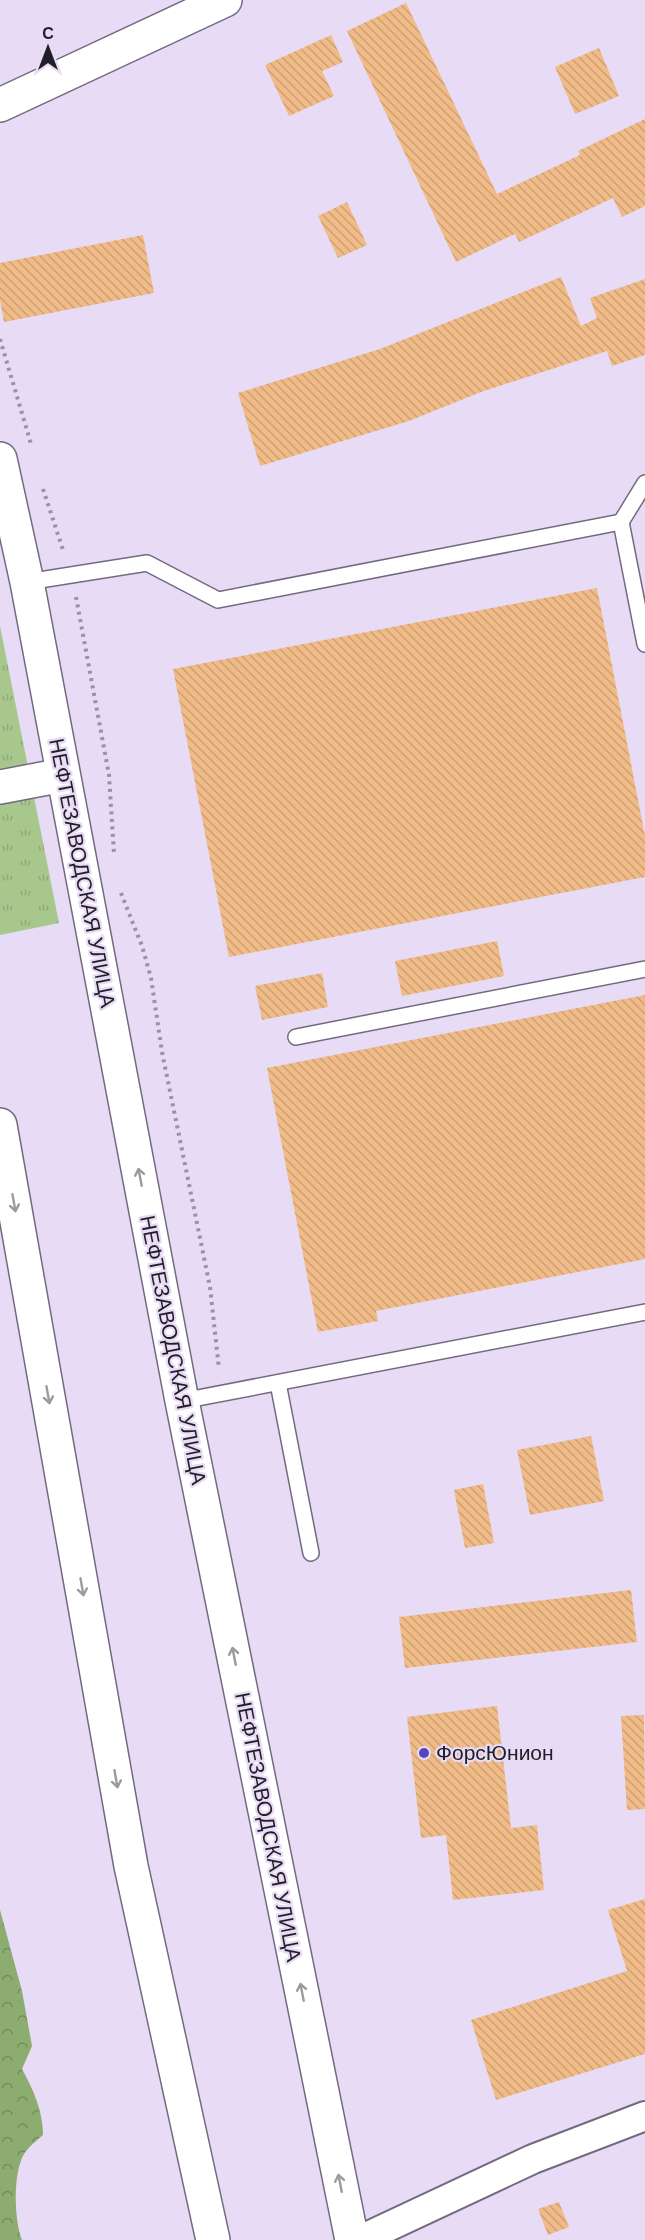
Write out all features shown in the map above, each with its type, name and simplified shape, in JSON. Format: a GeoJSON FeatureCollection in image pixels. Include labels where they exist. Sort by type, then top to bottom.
{"type":"FeatureCollection","features":[{"type":"Feature","properties":{"kind":"main road"},"geometry":{"type":"LineString","coordinates":[[0,105],[225,0]]}},
{"type":"Feature","properties":{"kind":"main road","name":"НЕФТЕЗАВОДСКАЯ УЛИЦА"},"geometry":{"type":"LineString","coordinates":[[0,459],[27,582],[182,1401],[352,2240]]}},
{"type":"Feature","properties":{"kind":"main road"},"geometry":{"type":"LineString","coordinates":[[0,787],[63,775]]}},
{"type":"Feature","properties":{"kind":"main road"},"geometry":{"type":"LineString","coordinates":[[0,1125],[131,1866],[213,2240]]}},
{"type":"Feature","properties":{"kind":"street"},"geometry":{"type":"LineString","coordinates":[[360,2240],[533,2159],[645,2116]]}},
{"type":"Feature","properties":{"kind":"lane"},"geometry":{"type":"LineString","coordinates":[[645,483],[621,522],[645,644]]}},
{"type":"Feature","properties":{"kind":"lane"},"geometry":{"type":"LineString","coordinates":[[27,582],[147,563],[218,600],[621,522]]}},
{"type":"Feature","properties":{"kind":"lane"},"geometry":{"type":"LineString","coordinates":[[296,1037],[645,969]]}},
{"type":"Feature","properties":{"kind":"lane"},"geometry":{"type":"LineString","coordinates":[[182,1401],[645,1312]]}},
{"type":"Feature","properties":{"kind":"lane"},"geometry":{"type":"LineString","coordinates":[[278,1383],[311,1553]]}},
{"type":"Feature","properties":{"kind":"path"},"geometry":{"type":"LineString","coordinates":[[0,339],[33,453]]}},
{"type":"Feature","properties":{"kind":"path"},"geometry":{"type":"LineString","coordinates":[[41,484],[72,575],[110,775],[114,862]]}},
{"type":"Feature","properties":{"kind":"path"},"geometry":{"type":"LineString","coordinates":[[119,883],[151,978],[162,1052],[210,1287],[219,1371],[229,1392]]}},
{"type":"Feature","properties":{"kind":"green space"},"geometry":{"type":"Polygon","coordinates":[[[0,626],[59,923],[0,935],[0,626]]]}},
{"type":"Feature","properties":{"kind":"green space"},"geometry":{"type":"Polygon","coordinates":[[[0,1910],[22,1991],[32,2046],[22,2069],[37,2100],[43,2126],[43,2135],[25,2153],[18,2174],[16,2210],[22,2240],[0,2240],[0,1910]]]}},
{"type":"Feature","properties":{"kind":"building"},"geometry":{"type":"Polygon","coordinates":[[[406,3],[497,194],[580,155],[578,151],[645,119],[645,206],[622,217],[613,198],[519,242],[515,234],[456,262],[347,31],[406,3]]]}},
{"type":"Feature","properties":{"kind":"building"},"geometry":{"type":"Polygon","coordinates":[[[331,35],[343,62],[322,71],[334,96],[289,116],[265,65],[331,35]]]}},
{"type":"Feature","properties":{"kind":"building"},"geometry":{"type":"Polygon","coordinates":[[[599,48],[619,96],[575,114],[555,67],[599,48]]]}},
{"type":"Feature","properties":{"kind":"building"},"geometry":{"type":"Polygon","coordinates":[[[347,202],[367,245],[338,258],[318,216],[347,202]]]}},
{"type":"Feature","properties":{"kind":"building"},"geometry":{"type":"Polygon","coordinates":[[[143,235],[154,293],[4,322],[0,300],[0,263],[143,235]]]}},
{"type":"Feature","properties":{"kind":"building"},"geometry":{"type":"Polygon","coordinates":[[[561,277],[581,326],[597,318],[590,298],[645,279],[645,355],[612,366],[607,351],[481,392],[409,421],[260,466],[238,393],[380,349],[561,277]]]}},
{"type":"Feature","properties":{"kind":"building"},"geometry":{"type":"Polygon","coordinates":[[[597,588],[645,836],[645,877],[229,957],[173,669],[597,588]]]}},
{"type":"Feature","properties":{"kind":"building"},"geometry":{"type":"Polygon","coordinates":[[[497,941],[504,976],[402,996],[395,961],[497,941]]]}},
{"type":"Feature","properties":{"kind":"building"},"geometry":{"type":"Polygon","coordinates":[[[322,973],[328,1007],[262,1020],[255,986],[322,973]]]}},
{"type":"Feature","properties":{"kind":"building"},"geometry":{"type":"Polygon","coordinates":[[[645,995],[645,1259],[376,1311],[378,1321],[318,1332],[267,1068],[645,995]]]}},
{"type":"Feature","properties":{"kind":"building"},"geometry":{"type":"Polygon","coordinates":[[[591,1436],[604,1501],[530,1515],[517,1450],[591,1436]]]}},
{"type":"Feature","properties":{"kind":"building"},"geometry":{"type":"Polygon","coordinates":[[[483,1484],[494,1543],[465,1548],[454,1490],[483,1484]]]}},
{"type":"Feature","properties":{"kind":"building"},"geometry":{"type":"Polygon","coordinates":[[[631,1590],[637,1642],[405,1668],[399,1617],[631,1590]]]}},
{"type":"Feature","properties":{"kind":"building"},"geometry":{"type":"Polygon","coordinates":[[[497,1706],[511,1828],[537,1825],[544,1890],[453,1900],[446,1835],[421,1838],[407,1717],[497,1706]]]}},
{"type":"Feature","properties":{"kind":"building"},"geometry":{"type":"Polygon","coordinates":[[[644,1715],[645,1809],[627,1810],[621,1716],[644,1715]]]}},
{"type":"Feature","properties":{"kind":"building"},"geometry":{"type":"Polygon","coordinates":[[[645,1899],[645,2054],[496,2100],[471,2020],[627,1971],[608,1910],[645,1899]]]}},
{"type":"Feature","properties":{"kind":"building"},"geometry":{"type":"Polygon","coordinates":[[[559,2202],[569,2227],[548,2235],[538,2209],[559,2202]]]}},
{"type":"Feature","properties":{"kind":"place","name":"ФорсЮнион"},"geometry":{"type":"Point","coordinates":[424,1753]}}]}
